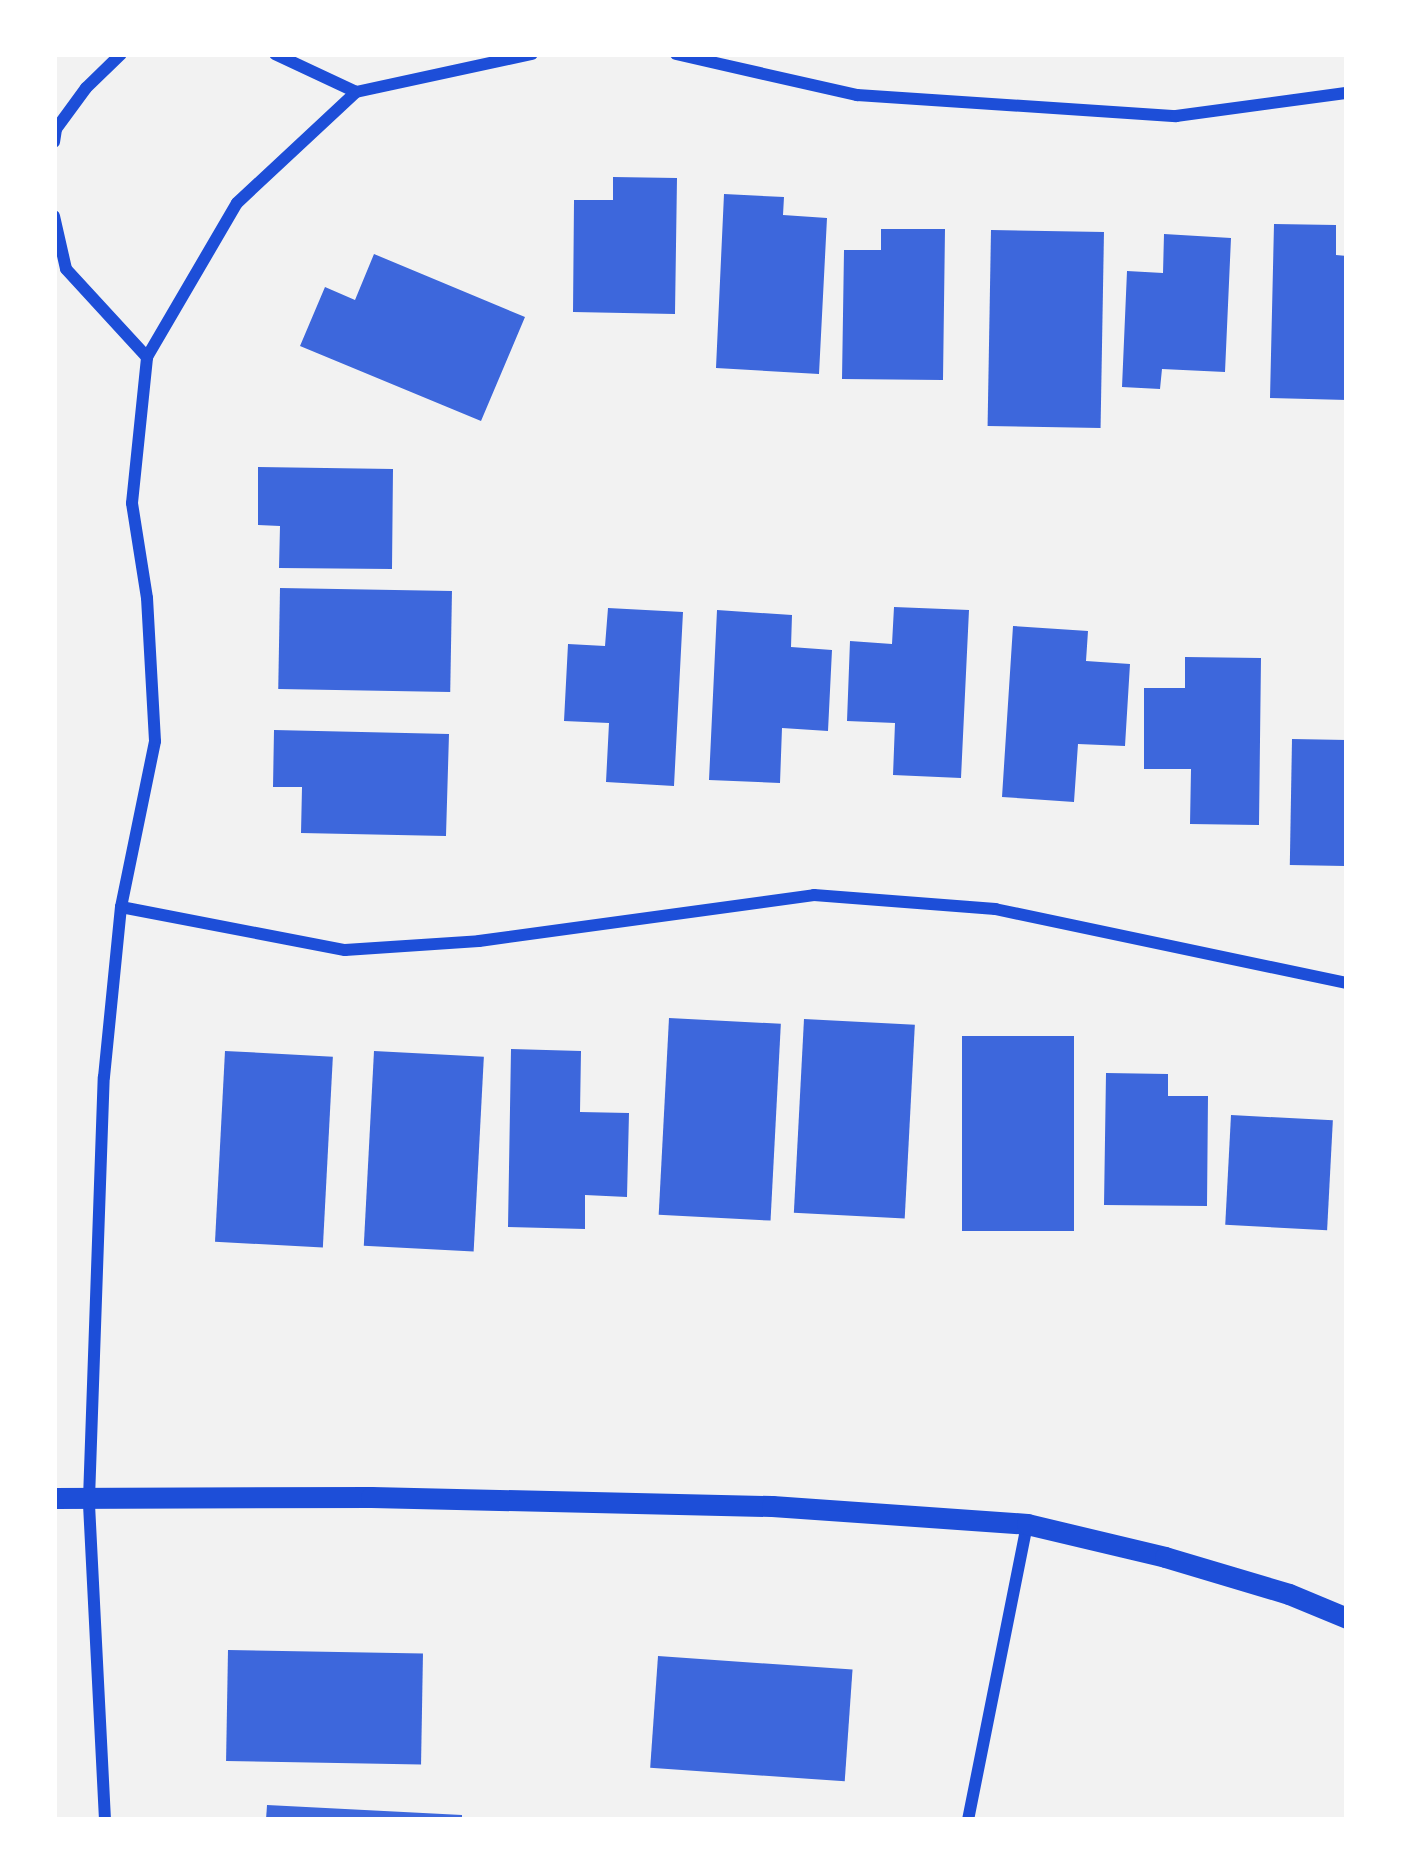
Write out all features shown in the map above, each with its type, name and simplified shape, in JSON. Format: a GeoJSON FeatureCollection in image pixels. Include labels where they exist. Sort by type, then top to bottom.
{"type":"FeatureCollection","features":[{"type":"Feature","properties":{"kind":"street"},"geometry":{"type":"LineString","coordinates":[[54,142],[56,129],[86,88],[121,54]]}},
{"type":"Feature","properties":{"kind":"street"},"geometry":{"type":"LineString","coordinates":[[274,54],[356,92]]}},
{"type":"Feature","properties":{"kind":"street"},"geometry":{"type":"LineString","coordinates":[[105,1820],[89,1498],[104,1077],[121,907],[154,741],[147,598],[132,503],[147,357],[237,203],[356,92],[532,54]]}},
{"type":"Feature","properties":{"kind":"street"},"geometry":{"type":"LineString","coordinates":[[676,54],[857,95],[1176,116],[1347,93]]}},
{"type":"Feature","properties":{"kind":"street"},"geometry":{"type":"LineString","coordinates":[[54,216],[66,269],[147,357]]}},
{"type":"Feature","properties":{"kind":"street"},"geometry":{"type":"LineString","coordinates":[[121,907],[345,950],[479,941],[814,895],[995,909],[1347,983]]}},
{"type":"Feature","properties":{"kind":"street"},"geometry":{"type":"LineString","coordinates":[[54,1498],[370,1497],[772,1506],[1027,1525],[1166,1557],[1289,1594],[1347,1618]]}},
{"type":"Feature","properties":{"kind":"street"},"geometry":{"type":"LineString","coordinates":[[968,1820],[1027,1525]]}},
{"type":"Feature","properties":{"kind":"building"},"geometry":{"type":"Polygon","coordinates":[[[613,177],[677,178],[675,314],[573,312],[574,200],[613,200],[613,177]]]}},
{"type":"Feature","properties":{"kind":"building"},"geometry":{"type":"Polygon","coordinates":[[[724,194],[784,197],[783,215],[827,218],[819,374],[716,368],[724,194]]]}},
{"type":"Feature","properties":{"kind":"building"},"geometry":{"type":"Polygon","coordinates":[[[1274,224],[1336,225],[1336,255],[1347,256],[1347,400],[1270,398],[1274,224]]]}},
{"type":"Feature","properties":{"kind":"building"},"geometry":{"type":"Polygon","coordinates":[[[881,229],[945,229],[943,380],[842,379],[844,250],[881,250],[881,229]]]}},
{"type":"Feature","properties":{"kind":"building"},"geometry":{"type":"Polygon","coordinates":[[[991,230],[1104,232],[1101,428],[988,426],[991,230]]]}},
{"type":"Feature","properties":{"kind":"building"},"geometry":{"type":"Polygon","coordinates":[[[1164,234],[1231,238],[1225,372],[1162,369],[1160,389],[1122,387],[1127,271],[1163,273],[1164,234]]]}},
{"type":"Feature","properties":{"kind":"building"},"geometry":{"type":"Polygon","coordinates":[[[374,254],[525,317],[481,421],[300,346],[325,287],[355,300],[374,254]]]}},
{"type":"Feature","properties":{"kind":"building"},"geometry":{"type":"Polygon","coordinates":[[[258,467],[393,469],[392,569],[279,568],[280,526],[258,525],[258,467]]]}},
{"type":"Feature","properties":{"kind":"building"},"geometry":{"type":"Polygon","coordinates":[[[280,588],[452,591],[450,692],[278,689],[280,588]]]}},
{"type":"Feature","properties":{"kind":"building"},"geometry":{"type":"Polygon","coordinates":[[[894,607],[969,610],[961,778],[893,775],[895,723],[847,721],[850,641],[892,644],[894,607]]]}},
{"type":"Feature","properties":{"kind":"building"},"geometry":{"type":"Polygon","coordinates":[[[608,608],[683,612],[674,786],[606,782],[609,723],[564,721],[568,644],[605,646],[608,608]]]}},
{"type":"Feature","properties":{"kind":"building"},"geometry":{"type":"Polygon","coordinates":[[[717,610],[792,615],[791,647],[832,650],[828,731],[782,728],[780,783],[709,780],[717,610]]]}},
{"type":"Feature","properties":{"kind":"building"},"geometry":{"type":"Polygon","coordinates":[[[1013,626],[1088,631],[1086,661],[1130,664],[1125,746],[1078,744],[1074,802],[1002,797],[1013,626]]]}},
{"type":"Feature","properties":{"kind":"building"},"geometry":{"type":"Polygon","coordinates":[[[1185,657],[1261,658],[1259,825],[1190,824],[1191,769],[1144,769],[1144,688],[1185,688],[1185,657]]]}},
{"type":"Feature","properties":{"kind":"building"},"geometry":{"type":"Polygon","coordinates":[[[274,730],[449,734],[446,836],[301,833],[302,787],[273,787],[274,730]]]}},
{"type":"Feature","properties":{"kind":"building"},"geometry":{"type":"Polygon","coordinates":[[[1292,739],[1347,740],[1345,866],[1290,865],[1292,739]]]}},
{"type":"Feature","properties":{"kind":"building"},"geometry":{"type":"Polygon","coordinates":[[[669,1018],[781,1024],[771,1221],[659,1215],[669,1018]]]}},
{"type":"Feature","properties":{"kind":"building"},"geometry":{"type":"Polygon","coordinates":[[[804,1019],[915,1025],[905,1219],[794,1213],[804,1019]]]}},
{"type":"Feature","properties":{"kind":"building"},"geometry":{"type":"Polygon","coordinates":[[[962,1036],[1074,1036],[1074,1231],[962,1231],[962,1036]]]}},
{"type":"Feature","properties":{"kind":"building"},"geometry":{"type":"Polygon","coordinates":[[[511,1049],[581,1051],[580,1112],[629,1113],[627,1197],[585,1195],[585,1229],[508,1227],[511,1049]]]}},
{"type":"Feature","properties":{"kind":"building"},"geometry":{"type":"Polygon","coordinates":[[[225,1051],[333,1057],[323,1247],[215,1242],[225,1051]]]}},
{"type":"Feature","properties":{"kind":"building"},"geometry":{"type":"Polygon","coordinates":[[[374,1051],[484,1057],[474,1251],[364,1246],[374,1051]]]}},
{"type":"Feature","properties":{"kind":"building"},"geometry":{"type":"Polygon","coordinates":[[[1106,1073],[1168,1074],[1168,1096],[1208,1096],[1207,1206],[1104,1205],[1106,1073]]]}},
{"type":"Feature","properties":{"kind":"building"},"geometry":{"type":"Polygon","coordinates":[[[1231,1115],[1333,1120],[1327,1230],[1225,1225],[1231,1115]]]}},
{"type":"Feature","properties":{"kind":"building"},"geometry":{"type":"Polygon","coordinates":[[[228,1650],[423,1653],[421,1764],[226,1761],[228,1650]]]}},
{"type":"Feature","properties":{"kind":"building"},"geometry":{"type":"Polygon","coordinates":[[[658,1656],[853,1670],[845,1781],[650,1768],[658,1656]]]}},
{"type":"Feature","properties":{"kind":"building"},"geometry":{"type":"Polygon","coordinates":[[[267,1805],[462,1815],[462,1820],[266,1820],[267,1805]]]}}]}
